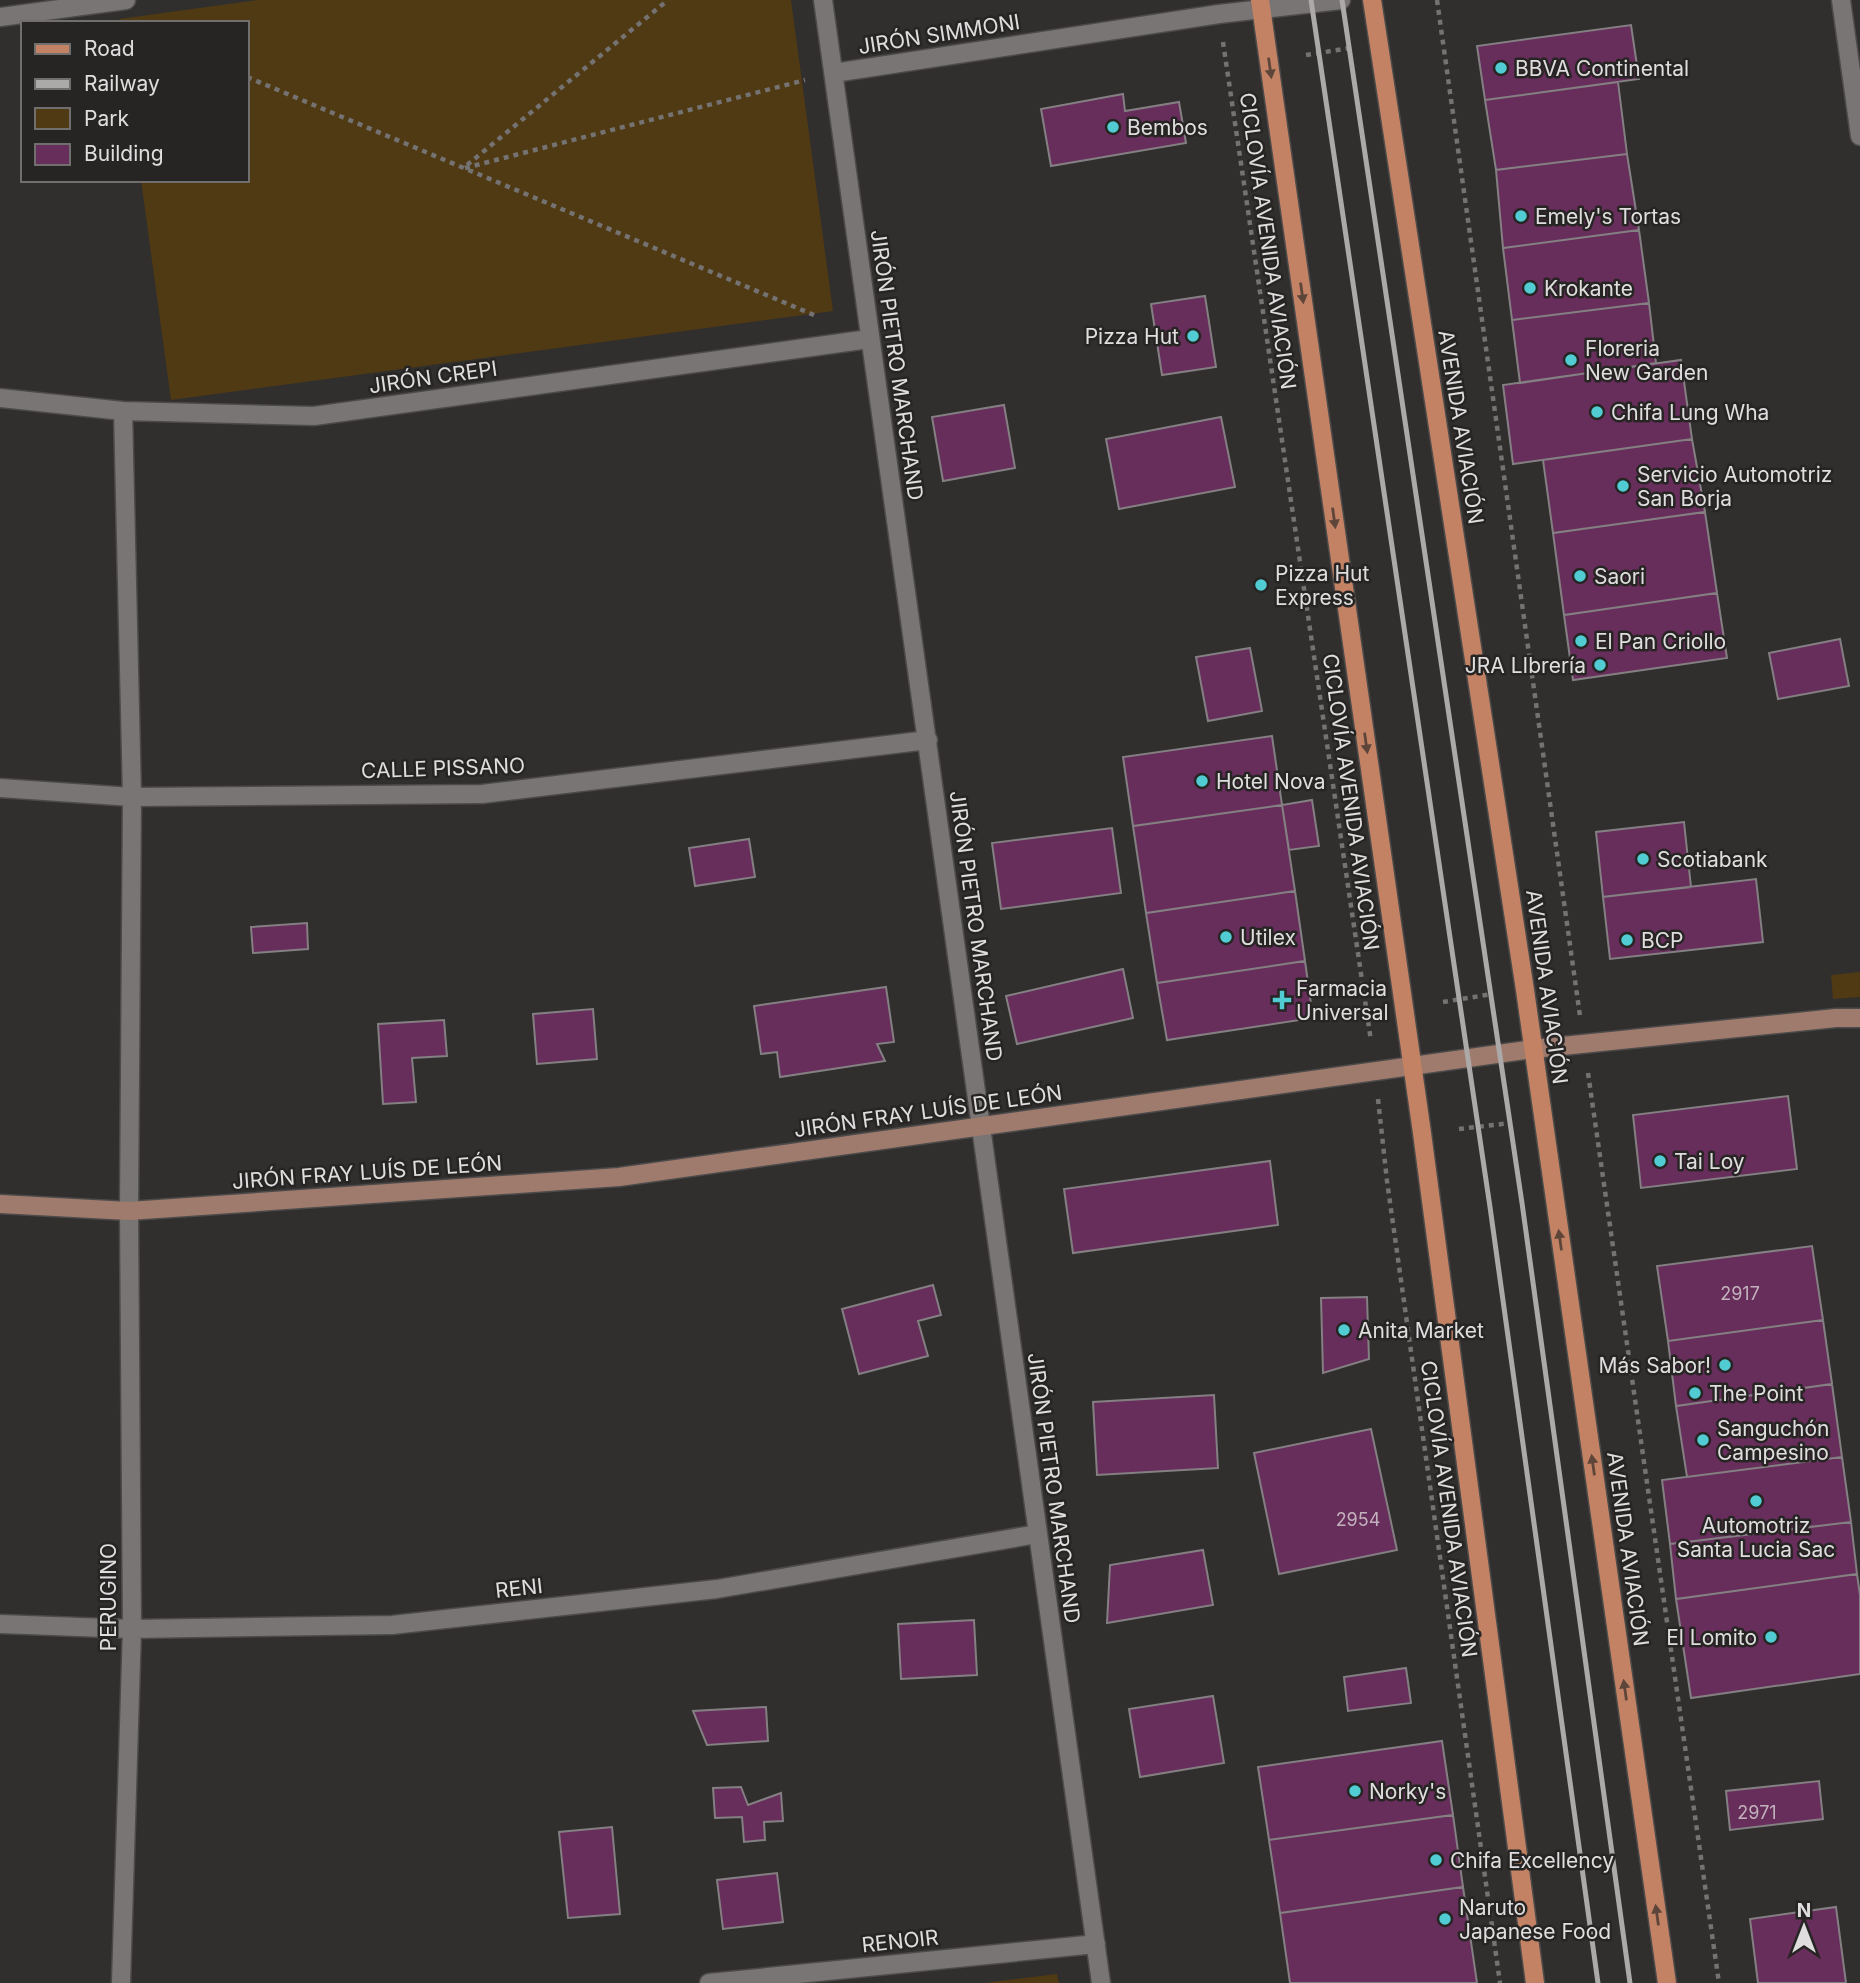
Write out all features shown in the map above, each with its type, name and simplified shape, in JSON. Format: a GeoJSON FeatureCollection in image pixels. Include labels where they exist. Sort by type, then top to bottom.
{"type":"FeatureCollection","features":[{"type":"Feature","properties":{"kind":"main road","name":"AVENIDA AVIACIÓN"},"geometry":{"type":"LineString","coordinates":[[1373,0],[1533,1049],[1667,1983]]}},
{"type":"Feature","properties":{"kind":"main road"},"geometry":{"type":"LineString","coordinates":[[1260,5],[1413,1067],[1535,1983]]}},
{"type":"Feature","properties":{"kind":"street"},"geometry":{"type":"LineString","coordinates":[[0,17],[126,0]]}},
{"type":"Feature","properties":{"kind":"street","name":"JIRÓN PIETRO MARCHAND"},"geometry":{"type":"LineString","coordinates":[[823,0],[1101,1983]]}},
{"type":"Feature","properties":{"kind":"street","name":"JIRÓN SIMMONI"},"geometry":{"type":"LineString","coordinates":[[834,72],[1219,15],[1260,5],[1341,0]]}},
{"type":"Feature","properties":{"kind":"street"},"geometry":{"type":"LineString","coordinates":[[1841,0],[1860,136]]}},
{"type":"Feature","properties":{"kind":"street","name":"JIRÓN CREPI"},"geometry":{"type":"LineString","coordinates":[[0,398],[123,411],[314,416],[869,339]]}},
{"type":"Feature","properties":{"kind":"street","name":"PERUGINO"},"geometry":{"type":"LineString","coordinates":[[121,1983],[132,1629],[129,1211],[132,797],[123,411]]}},
{"type":"Feature","properties":{"kind":"street","name":"CALLE PISSANO"},"geometry":{"type":"LineString","coordinates":[[0,788],[132,797],[482,794],[928,740]]}},
{"type":"Feature","properties":{"kind":"street","name":"JIRÓN FRAY LUÍS DE LEÓN"},"geometry":{"type":"LineString","coordinates":[[0,1204],[129,1211],[619,1177],[1533,1049],[1836,1018],[1860,1018]]}},
{"type":"Feature","properties":{"kind":"street","name":"RENI"},"geometry":{"type":"LineString","coordinates":[[0,1624],[132,1629],[392,1625],[717,1589],[1037,1534]]}},
{"type":"Feature","properties":{"kind":"street","name":"RENOIR"},"geometry":{"type":"LineString","coordinates":[[709,1983],[1096,1944]]}},
{"type":"Feature","properties":{"kind":"path"},"geometry":{"type":"LineString","coordinates":[[464,168],[668,0]]}},
{"type":"Feature","properties":{"kind":"path"},"geometry":{"type":"LineString","coordinates":[[1437,0],[1719,1983]]}},
{"type":"Feature","properties":{"kind":"path","name":"CICLOVÍA AVENIDA AVIACIÓN"},"geometry":{"type":"LineString","coordinates":[[1219,15],[1375,1072],[1387,1181],[1500,1983]]}},
{"type":"Feature","properties":{"kind":"path"},"geometry":{"type":"LineString","coordinates":[[1306,55],[1354,48]]}},
{"type":"Feature","properties":{"kind":"path"},"geometry":{"type":"LineString","coordinates":[[464,168],[834,72]]}},
{"type":"Feature","properties":{"kind":"path"},"geometry":{"type":"LineString","coordinates":[[248,76],[818,317]]}},
{"type":"Feature","properties":{"kind":"path"},"geometry":{"type":"LineString","coordinates":[[1443,1002],[1492,994]]}},
{"type":"Feature","properties":{"kind":"path"},"geometry":{"type":"LineString","coordinates":[[1459,1129],[1511,1123]]}},
{"type":"Feature","properties":{"kind":"green space"},"geometry":{"type":"Polygon","coordinates":[[[258,0],[791,0],[833,311],[171,400],[141,182],[248,182],[248,21],[119,19],[258,0]]]}},
{"type":"Feature","properties":{"kind":"green space"},"geometry":{"type":"Polygon","coordinates":[[[1860,972],[1860,997],[1833,999],[1831,975],[1860,972]]]}},
{"type":"Feature","properties":{"kind":"green space"},"geometry":{"type":"Polygon","coordinates":[[[1057,1974],[1059,1983],[984,1983],[1057,1974]]]}},
{"type":"Feature","properties":{"kind":"building"},"geometry":{"type":"Polygon","coordinates":[[[1631,25],[1639,79],[1485,100],[1477,46],[1631,25]]]}},
{"type":"Feature","properties":{"kind":"building"},"geometry":{"type":"Polygon","coordinates":[[[1618,82],[1627,154],[1496,170],[1485,100],[1618,82]]]}},
{"type":"Feature","properties":{"kind":"building","name":"Bembos"},"geometry":{"type":"Polygon","coordinates":[[[1123,94],[1125,111],[1179,102],[1186,143],[1051,166],[1041,109],[1123,94]]]}},
{"type":"Feature","properties":{"kind":"building"},"geometry":{"type":"Polygon","coordinates":[[[1627,154],[1639,230],[1503,248],[1496,170],[1627,154]]]}},
{"type":"Feature","properties":{"kind":"building"},"geometry":{"type":"Polygon","coordinates":[[[1639,230],[1649,303],[1512,320],[1503,248],[1639,230]]]}},
{"type":"Feature","properties":{"kind":"building"},"geometry":{"type":"Polygon","coordinates":[[[1205,296],[1216,367],[1162,375],[1151,304],[1205,296]]]}},
{"type":"Feature","properties":{"kind":"building"},"geometry":{"type":"Polygon","coordinates":[[[1649,303],[1656,363],[1520,383],[1512,320],[1649,303]]]}},
{"type":"Feature","properties":{"kind":"building","name":"Chifa Lung Wha"},"geometry":{"type":"Polygon","coordinates":[[[1681,360],[1692,439],[1513,464],[1503,385],[1681,360]]]}},
{"type":"Feature","properties":{"kind":"building"},"geometry":{"type":"Polygon","coordinates":[[[1004,405],[1015,468],[943,481],[932,417],[1004,405]]]}},
{"type":"Feature","properties":{"kind":"building"},"geometry":{"type":"Polygon","coordinates":[[[1221,417],[1235,487],[1119,509],[1106,439],[1221,417]]]}},
{"type":"Feature","properties":{"kind":"building","name":"Servicio Automotriz San Borja"},"geometry":{"type":"Polygon","coordinates":[[[1692,439],[1705,512],[1553,533],[1543,460],[1692,439]]]}},
{"type":"Feature","properties":{"kind":"building"},"geometry":{"type":"Polygon","coordinates":[[[1705,512],[1717,593],[1564,615],[1553,533],[1705,512]]]}},
{"type":"Feature","properties":{"kind":"building"},"geometry":{"type":"Polygon","coordinates":[[[1717,593],[1727,658],[1573,680],[1564,615],[1717,593]]]}},
{"type":"Feature","properties":{"kind":"building"},"geometry":{"type":"Polygon","coordinates":[[[1840,639],[1849,686],[1778,699],[1769,653],[1840,639]]]}},
{"type":"Feature","properties":{"kind":"building"},"geometry":{"type":"Polygon","coordinates":[[[1250,648],[1262,711],[1208,721],[1196,657],[1250,648]]]}},
{"type":"Feature","properties":{"kind":"building","name":"Hotel Nova"},"geometry":{"type":"Polygon","coordinates":[[[1272,736],[1282,805],[1133,826],[1123,757],[1272,736]]]}},
{"type":"Feature","properties":{"kind":"building"},"geometry":{"type":"Polygon","coordinates":[[[1312,800],[1319,846],[1289,850],[1282,805],[1312,800]]]}},
{"type":"Feature","properties":{"kind":"building"},"geometry":{"type":"Polygon","coordinates":[[[1282,805],[1295,891],[1146,913],[1133,826],[1282,805]]]}},
{"type":"Feature","properties":{"kind":"building","name":"Scotiabank"},"geometry":{"type":"Polygon","coordinates":[[[1684,822],[1691,887],[1603,897],[1596,832],[1684,822]]]}},
{"type":"Feature","properties":{"kind":"building"},"geometry":{"type":"Polygon","coordinates":[[[1112,828],[1121,893],[1001,909],[992,843],[1112,828]]]}},
{"type":"Feature","properties":{"kind":"building"},"geometry":{"type":"Polygon","coordinates":[[[749,839],[755,877],[695,886],[689,848],[749,839]]]}},
{"type":"Feature","properties":{"kind":"building"},"geometry":{"type":"Polygon","coordinates":[[[1756,879],[1763,942],[1610,959],[1603,897],[1756,879]]]}},
{"type":"Feature","properties":{"kind":"building","name":"Utilex"},"geometry":{"type":"Polygon","coordinates":[[[1295,891],[1305,961],[1157,983],[1146,913],[1295,891]]]}},
{"type":"Feature","properties":{"kind":"building"},"geometry":{"type":"Polygon","coordinates":[[[307,923],[308,949],[253,953],[251,927],[307,923]]]}},
{"type":"Feature","properties":{"kind":"building"},"geometry":{"type":"Polygon","coordinates":[[[1305,961],[1313,1018],[1167,1040],[1157,983],[1305,961]]]}},
{"type":"Feature","properties":{"kind":"building"},"geometry":{"type":"Polygon","coordinates":[[[1123,969],[1133,1018],[1017,1044],[1006,996],[1123,969]]]}},
{"type":"Feature","properties":{"kind":"building"},"geometry":{"type":"Polygon","coordinates":[[[886,987],[894,1042],[877,1044],[885,1061],[780,1077],[777,1052],[761,1054],[754,1006],[886,987]]]}},
{"type":"Feature","properties":{"kind":"building"},"geometry":{"type":"Polygon","coordinates":[[[593,1009],[597,1059],[537,1064],[533,1014],[593,1009]]]}},
{"type":"Feature","properties":{"kind":"building"},"geometry":{"type":"Polygon","coordinates":[[[444,1020],[447,1056],[412,1058],[416,1102],[383,1104],[378,1024],[444,1020]]]}},
{"type":"Feature","properties":{"kind":"building"},"geometry":{"type":"Polygon","coordinates":[[[1788,1096],[1797,1169],[1641,1188],[1633,1115],[1788,1096]]]}},
{"type":"Feature","properties":{"kind":"building"},"geometry":{"type":"Polygon","coordinates":[[[1270,1161],[1278,1225],[1073,1253],[1064,1189],[1270,1161]]]}},
{"type":"Feature","properties":{"kind":"building"},"geometry":{"type":"Polygon","coordinates":[[[1812,1246],[1823,1320],[1668,1341],[1657,1266],[1812,1246]]]}},
{"type":"Feature","properties":{"kind":"building"},"geometry":{"type":"Polygon","coordinates":[[[933,1285],[941,1315],[918,1321],[928,1356],[859,1374],[842,1309],[933,1285]]]}},
{"type":"Feature","properties":{"kind":"building"},"geometry":{"type":"Polygon","coordinates":[[[1367,1297],[1369,1359],[1323,1373],[1321,1298],[1367,1297]]]}},
{"type":"Feature","properties":{"kind":"building"},"geometry":{"type":"Polygon","coordinates":[[[1823,1320],[1832,1384],[1676,1406],[1668,1341],[1823,1320]]]}},
{"type":"Feature","properties":{"kind":"building"},"geometry":{"type":"Polygon","coordinates":[[[1832,1384],[1842,1457],[1687,1477],[1676,1406],[1832,1384]]]}},
{"type":"Feature","properties":{"kind":"building"},"geometry":{"type":"Polygon","coordinates":[[[1214,1395],[1218,1468],[1097,1475],[1093,1402],[1214,1395]]]}},
{"type":"Feature","properties":{"kind":"building"},"geometry":{"type":"Polygon","coordinates":[[[1371,1429],[1397,1550],[1279,1574],[1254,1453],[1371,1429]]]}},
{"type":"Feature","properties":{"kind":"building","name":"Automotriz Santa Lucia Sac"},"geometry":{"type":"Polygon","coordinates":[[[1842,1457],[1851,1522],[1670,1544],[1662,1480],[1842,1457]]]}},
{"type":"Feature","properties":{"kind":"building"},"geometry":{"type":"Polygon","coordinates":[[[1851,1522],[1857,1574],[1676,1599],[1670,1544],[1851,1522]]]}},
{"type":"Feature","properties":{"kind":"building"},"geometry":{"type":"Polygon","coordinates":[[[1203,1550],[1213,1605],[1107,1623],[1110,1565],[1203,1550]]]}},
{"type":"Feature","properties":{"kind":"building","name":"El Lomito"},"geometry":{"type":"Polygon","coordinates":[[[1857,1574],[1860,1595],[1860,1674],[1691,1698],[1676,1599],[1857,1574]]]}},
{"type":"Feature","properties":{"kind":"building"},"geometry":{"type":"Polygon","coordinates":[[[974,1620],[977,1675],[901,1679],[898,1624],[974,1620]]]}},
{"type":"Feature","properties":{"kind":"building"},"geometry":{"type":"Polygon","coordinates":[[[1406,1668],[1411,1703],[1348,1711],[1344,1677],[1406,1668]]]}},
{"type":"Feature","properties":{"kind":"building"},"geometry":{"type":"Polygon","coordinates":[[[1213,1696],[1224,1763],[1140,1777],[1129,1709],[1213,1696]]]}},
{"type":"Feature","properties":{"kind":"building"},"geometry":{"type":"Polygon","coordinates":[[[766,1707],[768,1741],[707,1745],[693,1711],[766,1707]]]}},
{"type":"Feature","properties":{"kind":"building","name":"Norky's"},"geometry":{"type":"Polygon","coordinates":[[[1442,1741],[1453,1815],[1269,1840],[1258,1767],[1442,1741]]]}},
{"type":"Feature","properties":{"kind":"building"},"geometry":{"type":"Polygon","coordinates":[[[1819,1781],[1823,1819],[1730,1830],[1726,1791],[1819,1781]]]}},
{"type":"Feature","properties":{"kind":"building"},"geometry":{"type":"Polygon","coordinates":[[[741,1787],[748,1805],[781,1793],[783,1821],[764,1822],[765,1840],[744,1842],[742,1817],[715,1818],[713,1788],[741,1787]]]}},
{"type":"Feature","properties":{"kind":"building"},"geometry":{"type":"Polygon","coordinates":[[[1453,1815],[1463,1887],[1280,1913],[1269,1840],[1453,1815]]]}},
{"type":"Feature","properties":{"kind":"building"},"geometry":{"type":"Polygon","coordinates":[[[612,1827],[620,1914],[568,1918],[559,1832],[612,1827]]]}},
{"type":"Feature","properties":{"kind":"building"},"geometry":{"type":"Polygon","coordinates":[[[777,1873],[783,1922],[723,1929],[717,1880],[777,1873]]]}},
{"type":"Feature","properties":{"kind":"building"},"geometry":{"type":"Polygon","coordinates":[[[1463,1887],[1477,1983],[1290,1983],[1280,1913],[1463,1887]]]}},
{"type":"Feature","properties":{"kind":"building"},"geometry":{"type":"Polygon","coordinates":[[[1836,1907],[1846,1983],[1758,1983],[1750,1919],[1836,1907]]]}},
{"type":"Feature","properties":{"kind":"railway"},"geometry":{"type":"LineString","coordinates":[[1311,0],[1490,1207],[1598,1983]]}},
{"type":"Feature","properties":{"kind":"railway"},"geometry":{"type":"LineString","coordinates":[[1342,0],[1522,1203],[1630,1983]]}},
{"type":"Feature","properties":{"kind":"place","name":"BBVA Continental"},"geometry":{"type":"Point","coordinates":[1501,68]}},
{"type":"Feature","properties":{"kind":"place","name":"Bembos"},"geometry":{"type":"Point","coordinates":[1113,127]}},
{"type":"Feature","properties":{"kind":"place","name":"Emely's Tortas"},"geometry":{"type":"Point","coordinates":[1521,216]}},
{"type":"Feature","properties":{"kind":"place","name":"Krokante"},"geometry":{"type":"Point","coordinates":[1530,288]}},
{"type":"Feature","properties":{"kind":"place","name":"Pizza Hut"},"geometry":{"type":"Point","coordinates":[1193,336]}},
{"type":"Feature","properties":{"kind":"place","name":"Floreria New Garden"},"geometry":{"type":"Point","coordinates":[1571,360]}},
{"type":"Feature","properties":{"kind":"place","name":"Chifa Lung Wha"},"geometry":{"type":"Point","coordinates":[1597,412]}},
{"type":"Feature","properties":{"kind":"place","name":"Servicio Automotriz San Borja"},"geometry":{"type":"Point","coordinates":[1623,486]}},
{"type":"Feature","properties":{"kind":"place","name":"Saori"},"geometry":{"type":"Point","coordinates":[1580,576]}},
{"type":"Feature","properties":{"kind":"place","name":"Pizza Hut Express"},"geometry":{"type":"Point","coordinates":[1261,585]}},
{"type":"Feature","properties":{"kind":"place","name":"El Pan Criollo"},"geometry":{"type":"Point","coordinates":[1581,641]}},
{"type":"Feature","properties":{"kind":"place","name":"JRA LIbrería"},"geometry":{"type":"Point","coordinates":[1600,665]}},
{"type":"Feature","properties":{"kind":"place","name":"Hotel Nova"},"geometry":{"type":"Point","coordinates":[1202,781]}},
{"type":"Feature","properties":{"kind":"place","name":"Scotiabank"},"geometry":{"type":"Point","coordinates":[1643,859]}},
{"type":"Feature","properties":{"kind":"place","name":"Utilex"},"geometry":{"type":"Point","coordinates":[1226,937]}},
{"type":"Feature","properties":{"kind":"place","name":"BCP"},"geometry":{"type":"Point","coordinates":[1627,940]}},
{"type":"Feature","properties":{"kind":"place","name":"Farmacia Universal"},"geometry":{"type":"Point","coordinates":[1282,1000]}},
{"type":"Feature","properties":{"kind":"place","name":"Tai Loy"},"geometry":{"type":"Point","coordinates":[1660,1161]}},
{"type":"Feature","properties":{"kind":"place","name":"Anita Market"},"geometry":{"type":"Point","coordinates":[1344,1330]}},
{"type":"Feature","properties":{"kind":"place","name":"Más Sabor!"},"geometry":{"type":"Point","coordinates":[1725,1365]}},
{"type":"Feature","properties":{"kind":"place","name":"The Point"},"geometry":{"type":"Point","coordinates":[1695,1393]}},
{"type":"Feature","properties":{"kind":"place","name":"Sanguchón Campesino"},"geometry":{"type":"Point","coordinates":[1703,1440]}},
{"type":"Feature","properties":{"kind":"place","name":"Automotriz Santa Lucia Sac"},"geometry":{"type":"Point","coordinates":[1756,1501]}},
{"type":"Feature","properties":{"kind":"place","name":"El Lomito"},"geometry":{"type":"Point","coordinates":[1771,1637]}},
{"type":"Feature","properties":{"kind":"place","name":"Norky's"},"geometry":{"type":"Point","coordinates":[1355,1791]}},
{"type":"Feature","properties":{"kind":"place","name":"Chifa Excellency"},"geometry":{"type":"Point","coordinates":[1436,1860]}},
{"type":"Feature","properties":{"kind":"place","name":"Naruto Japanese Food"},"geometry":{"type":"Point","coordinates":[1445,1919]}}]}
